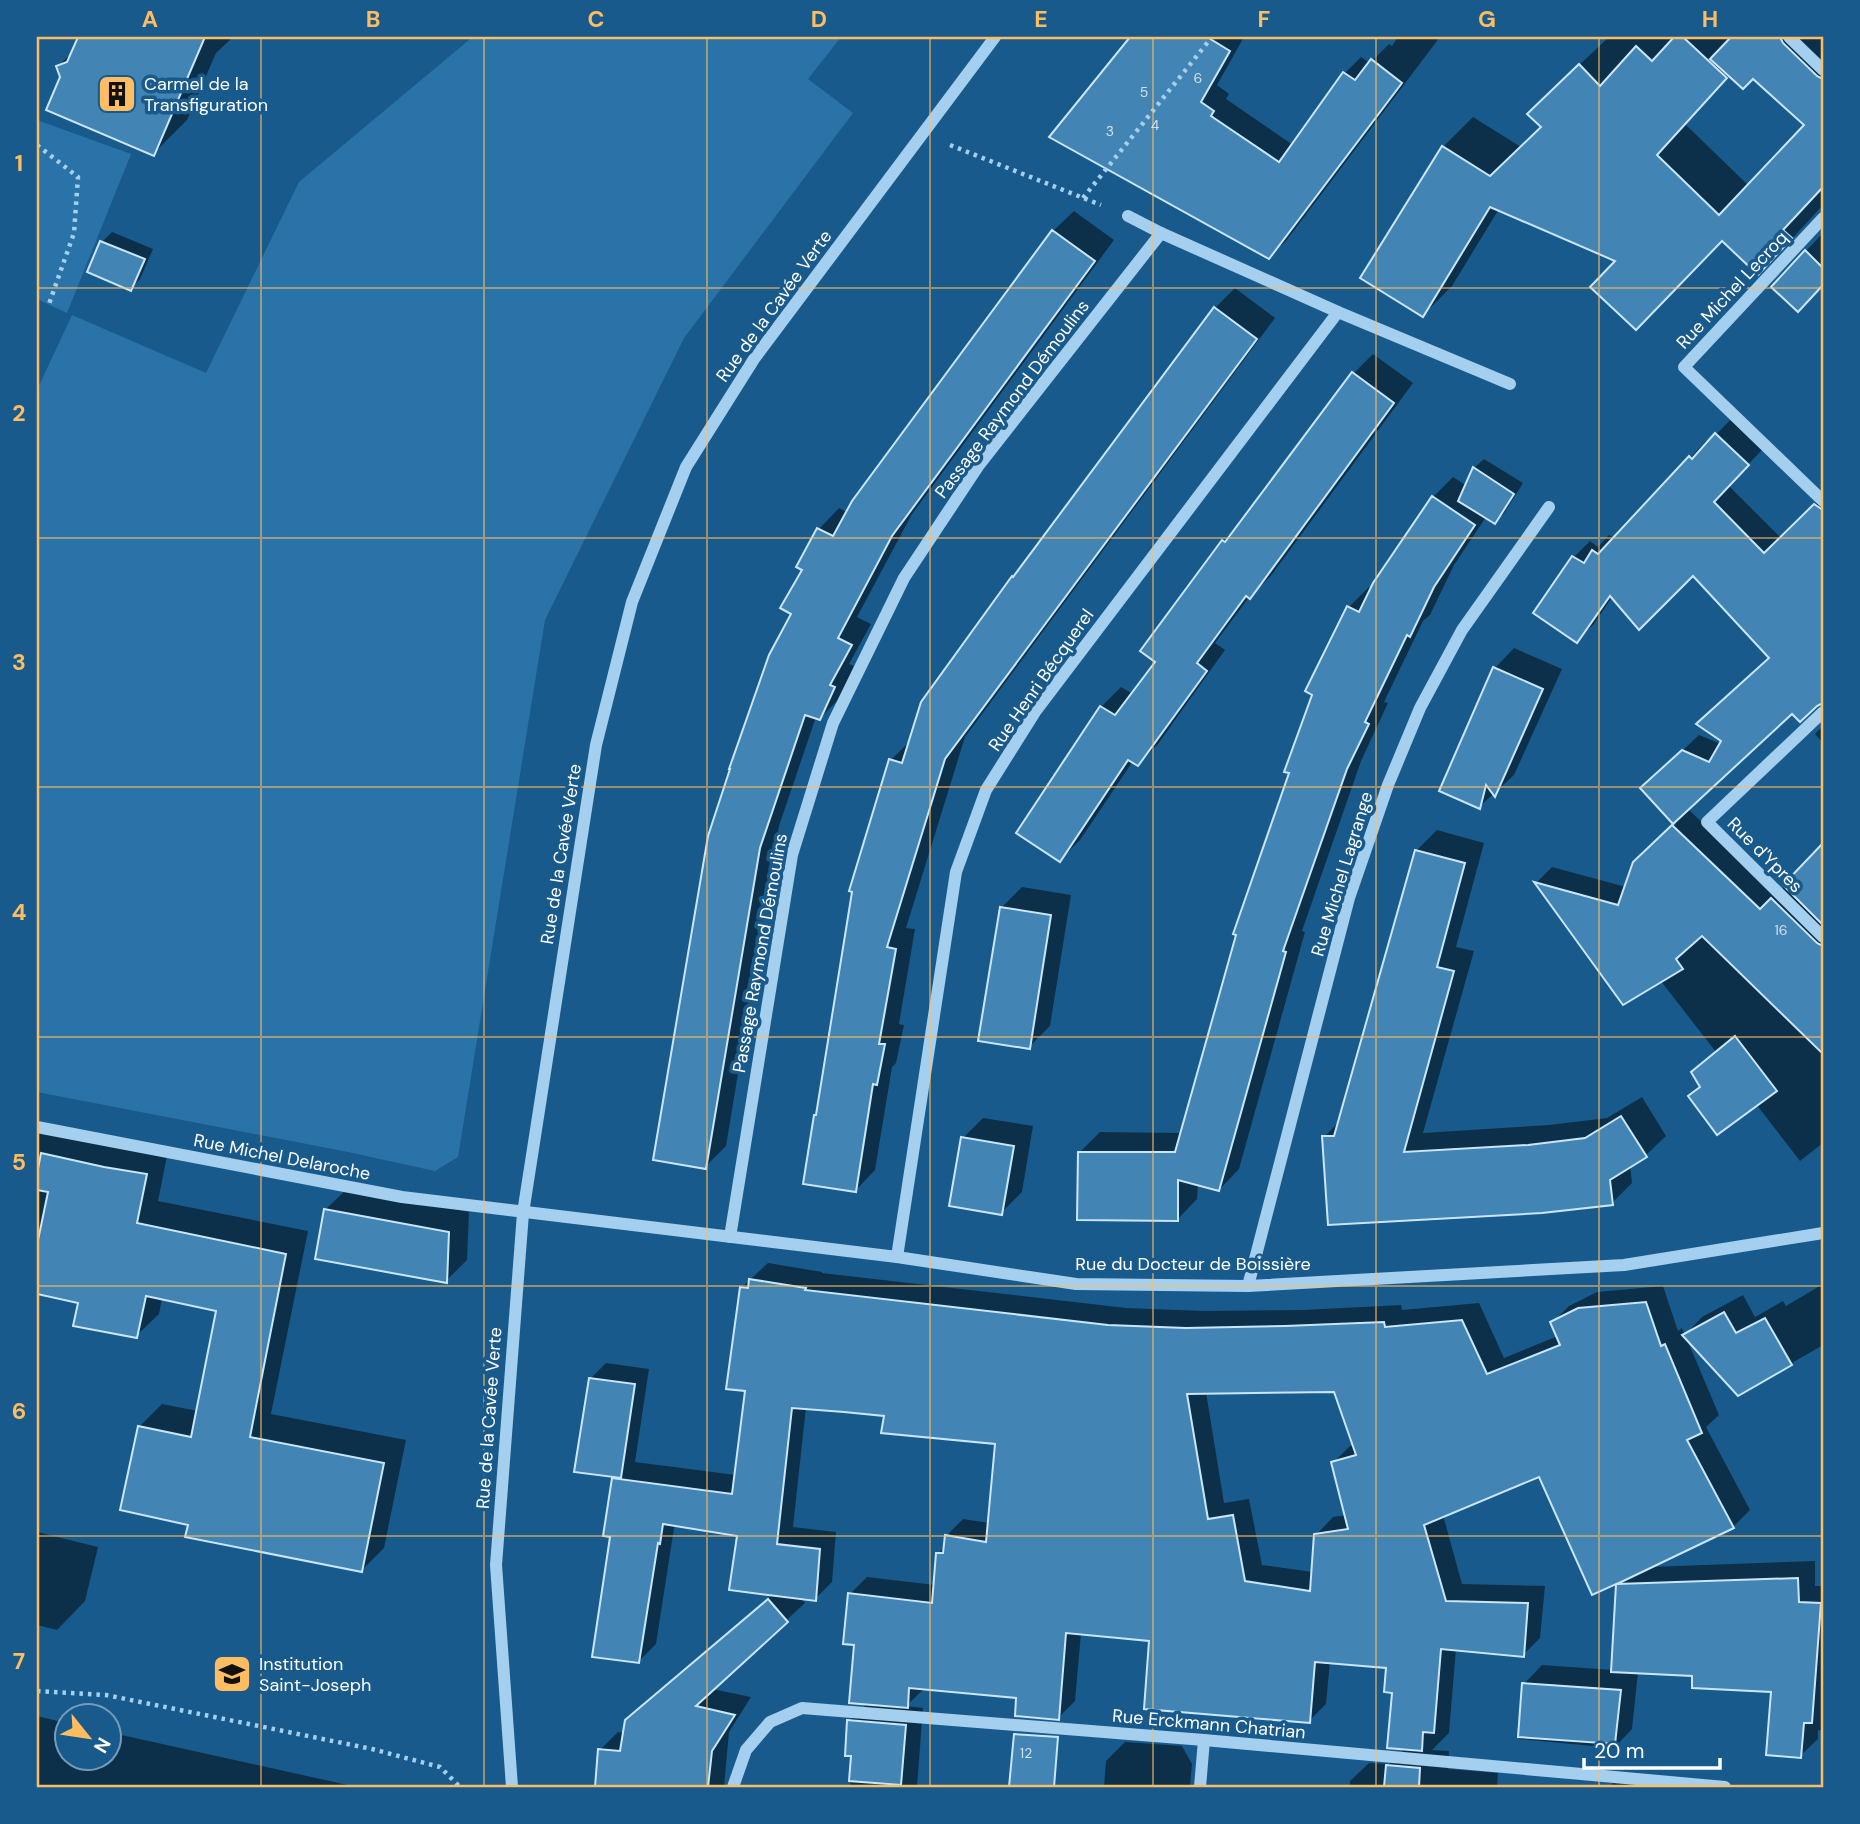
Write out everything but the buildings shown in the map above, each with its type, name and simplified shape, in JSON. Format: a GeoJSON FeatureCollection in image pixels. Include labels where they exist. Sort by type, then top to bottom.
{"type":"FeatureCollection","features":[{"type":"Feature","properties":{"kind":"street","name":"Rue de la Cavée Verte"},"geometry":{"type":"LineString","coordinates":[[512,1787],[496,1565],[523,1213],[596,745],[632,602],[686,467],[754,359],[995,37]]}},
{"type":"Feature","properties":{"kind":"street"},"geometry":{"type":"LineString","coordinates":[[1789,37],[1823,70]]}},
{"type":"Feature","properties":{"kind":"street"},"geometry":{"type":"LineString","coordinates":[[1128,216],[1338,312],[1510,384]]}},
{"type":"Feature","properties":{"kind":"street","name":"Rue Michel Lecroq"},"geometry":{"type":"LineString","coordinates":[[1823,218],[1684,367],[1823,501]]}},
{"type":"Feature","properties":{"kind":"street","name":"Passage Raymond Démoulins"},"geometry":{"type":"LineString","coordinates":[[730,1237],[792,855],[833,723],[904,578],[971,477],[1161,233]]}},
{"type":"Feature","properties":{"kind":"street","name":"Rue Henri Bécquerel"},"geometry":{"type":"LineString","coordinates":[[897,1257],[956,872],[986,790],[1035,712],[1338,312]]}},
{"type":"Feature","properties":{"kind":"street","name":"Rue Michel Lagrange"},"geometry":{"type":"LineString","coordinates":[[1248,1286],[1349,898],[1388,785],[1420,708],[1462,629],[1549,507]]}},
{"type":"Feature","properties":{"kind":"street","name":"Rue d'Ypres"},"geometry":{"type":"LineString","coordinates":[[1823,712],[1707,822],[1823,937]]}},
{"type":"Feature","properties":{"kind":"street","name":"Rue Michel Delaroche"},"geometry":{"type":"LineString","coordinates":[[37,1127],[402,1197],[523,1213]]}},
{"type":"Feature","properties":{"kind":"street","name":"Rue du Docteur de Boissière"},"geometry":{"type":"LineString","coordinates":[[523,1213],[897,1257],[1076,1284],[1248,1286],[1623,1265],[1823,1233]]}},
{"type":"Feature","properties":{"kind":"street","name":"Rue Erckmann Chatrian"},"geometry":{"type":"LineString","coordinates":[[733,1787],[746,1750],[771,1722],[802,1708],[1204,1740],[1725,1787]]}},
{"type":"Feature","properties":{"kind":"street"},"geometry":{"type":"LineString","coordinates":[[1200,1787],[1204,1740]]}},
{"type":"Feature","properties":{"kind":"path"},"geometry":{"type":"LineString","coordinates":[[1083,198],[1212,37]]}},
{"type":"Feature","properties":{"kind":"path"},"geometry":{"type":"LineString","coordinates":[[37,145],[78,177],[74,233],[49,304]]}},
{"type":"Feature","properties":{"kind":"path"},"geometry":{"type":"LineString","coordinates":[[984,158],[1104,206]]}},
{"type":"Feature","properties":{"kind":"path"},"geometry":{"type":"LineString","coordinates":[[37,1691],[106,1695],[372,1749],[440,1767],[460,1787]]}},
{"type":"Feature","properties":{"kind":"shaded area"},"geometry":{"type":"Polygon","coordinates":[[[471,37],[841,37],[808,79],[853,113],[684,338],[545,620],[458,1157],[435,1171],[37,1092],[37,390],[72,315],[206,373],[299,182],[471,37]]]}},
{"type":"Feature","properties":{"kind":"shaded area"},"geometry":{"type":"Polygon","coordinates":[[[37,120],[131,154],[67,313],[37,299],[37,120]]]}},
{"type":"Feature","properties":{"kind":"place","name":"Carmel de la Transfiguration"},"geometry":{"type":"Point","coordinates":[117,94]}},
{"type":"Feature","properties":{"kind":"place","name":"Institution Saint-Joseph"},"geometry":{"type":"Point","coordinates":[232,1674]}}]}
